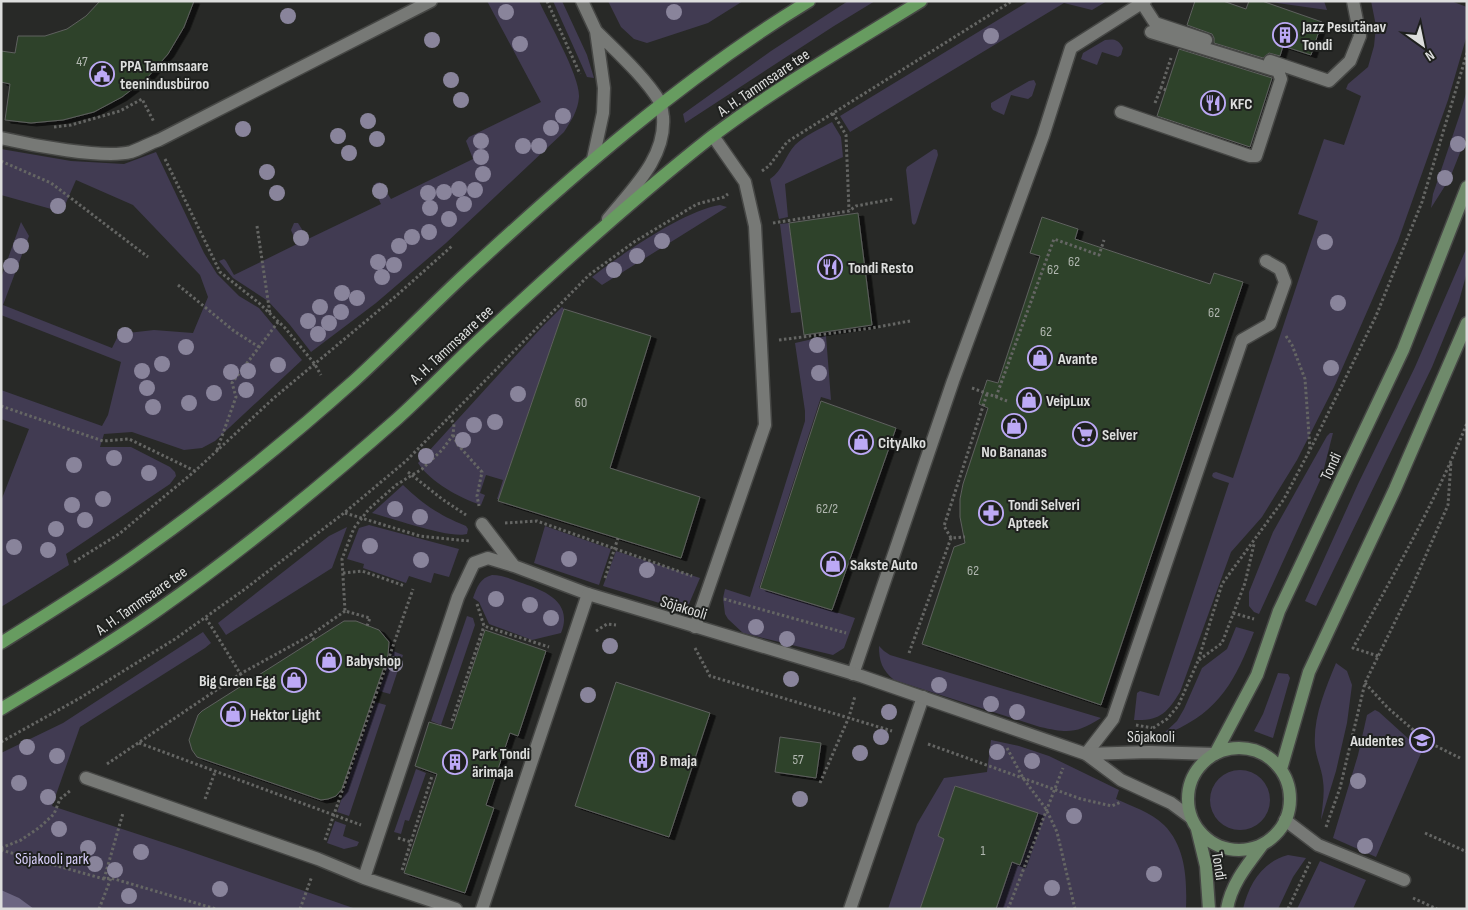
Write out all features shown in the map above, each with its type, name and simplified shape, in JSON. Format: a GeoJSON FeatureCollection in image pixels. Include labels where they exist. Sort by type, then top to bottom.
{"type":"FeatureCollection","features":[{"type":"Feature","properties":{"kind":"main road"},"geometry":{"type":"LineString","coordinates":[[1,643],[135,556],[280,444],[355,380],[460,279],[593,159],[704,70],[761,30],[809,1]]}},
{"type":"Feature","properties":{"kind":"main road","name":"A. H. Tammsaare tee"},"geometry":{"type":"LineString","coordinates":[[1,709],[153,613],[230,557],[311,492],[398,417],[489,330],[592,238],[670,170],[713,136],[800,75],[921,1]]}},
{"type":"Feature","properties":{"kind":"street"},"geometry":{"type":"LineString","coordinates":[[1,138],[82,152],[106,154],[130,152],[159,140],[431,1]]}},
{"type":"Feature","properties":{"kind":"street"},"geometry":{"type":"LineString","coordinates":[[582,1],[596,31],[604,88],[603,112],[593,159]]}},
{"type":"Feature","properties":{"kind":"street"},"geometry":{"type":"LineString","coordinates":[[857,675],[953,381],[1043,136],[1071,48],[1143,2],[1155,23],[1329,81],[1350,61],[1360,36],[1353,1]]}},
{"type":"Feature","properties":{"kind":"street"},"geometry":{"type":"LineString","coordinates":[[592,238],[649,168],[662,139],[663,120],[661,104],[632,67],[596,31]]}},
{"type":"Feature","properties":{"kind":"street"},"geometry":{"type":"LineString","coordinates":[[1121,112],[1250,156],[1256,156],[1282,80],[1278,71],[1151,32]]}},
{"type":"Feature","properties":{"kind":"street"},"geometry":{"type":"LineString","coordinates":[[696,627],[765,425],[755,226],[745,182],[713,136]]}},
{"type":"Feature","properties":{"kind":"street","name":"Tondi"},"geometry":{"type":"LineString","coordinates":[[1215,754],[1257,675],[1279,611],[1404,350],[1467,188]]}},
{"type":"Feature","properties":{"kind":"street"},"geometry":{"type":"LineString","coordinates":[[1086,754],[1113,719],[1242,340],[1270,324],[1285,282],[1280,269],[1266,261]]}},
{"type":"Feature","properties":{"kind":"street"},"geometry":{"type":"LineString","coordinates":[[1281,770],[1308,672],[1395,488],[1467,323]]}},
{"type":"Feature","properties":{"kind":"street"},"geometry":{"type":"LineString","coordinates":[[482,524],[514,566]]}},
{"type":"Feature","properties":{"kind":"street","name":"Sõjakooli"},"geometry":{"type":"LineString","coordinates":[[364,878],[458,597],[474,563],[488,558],[593,596],[857,675],[1086,754],[1149,752],[1215,754]]}},
{"type":"Feature","properties":{"kind":"street"},"geometry":{"type":"LineString","coordinates":[[482,909],[593,596]]}},
{"type":"Feature","properties":{"kind":"street"},"geometry":{"type":"LineString","coordinates":[[850,909],[923,697]]}},
{"type":"Feature","properties":{"kind":"street"},"geometry":{"type":"LineString","coordinates":[[1227,749],[1250,749],[1272,760],[1281,770],[1288,785],[1290,800],[1285,820],[1272,839],[1250,849],[1237,850],[1224,848],[1208,841],[1197,829],[1190,817],[1188,804],[1189,789],[1194,774],[1203,763],[1215,754],[1227,749]]}},
{"type":"Feature","properties":{"kind":"street","name":"Sõjakooli"},"geometry":{"type":"LineString","coordinates":[[1086,754],[1121,780],[1171,802],[1190,817]]}},
{"type":"Feature","properties":{"kind":"street"},"geometry":{"type":"LineString","coordinates":[[86,778],[456,909]]}},
{"type":"Feature","properties":{"kind":"street"},"geometry":{"type":"LineString","coordinates":[[1285,820],[1318,845],[1404,880]]}},
{"type":"Feature","properties":{"kind":"street","name":"Tondi"},"geometry":{"type":"LineString","coordinates":[[1197,829],[1206,866],[1209,909]]}},
{"type":"Feature","properties":{"kind":"street","name":"Tondi"},"geometry":{"type":"LineString","coordinates":[[1227,909],[1229,899],[1241,873],[1263,844]]}},
{"type":"Feature","properties":{"kind":"path"},"geometry":{"type":"LineString","coordinates":[[547,1],[582,79]]}},
{"type":"Feature","properties":{"kind":"path"},"geometry":{"type":"LineString","coordinates":[[769,166],[787,142],[832,112],[1012,1]]}},
{"type":"Feature","properties":{"kind":"path"},"geometry":{"type":"LineString","coordinates":[[1136,725],[1153,728],[1167,719],[1178,706],[1198,661],[1222,584],[1284,499],[1310,451],[1376,316],[1422,202],[1467,52]]}},
{"type":"Feature","properties":{"kind":"path"},"geometry":{"type":"LineString","coordinates":[[1166,90],[1161,88],[1172,53]]}},
{"type":"Feature","properties":{"kind":"path"},"geometry":{"type":"LineString","coordinates":[[45,128],[71,125],[120,111],[142,99],[157,129]]}},
{"type":"Feature","properties":{"kind":"path"},"geometry":{"type":"LineString","coordinates":[[832,112],[846,136],[850,211]]}},
{"type":"Feature","properties":{"kind":"path"},"geometry":{"type":"LineString","coordinates":[[161,152],[220,272],[278,322],[314,363],[321,375]]}},
{"type":"Feature","properties":{"kind":"path"},"geometry":{"type":"LineString","coordinates":[[1,161],[51,183],[148,258]]}},
{"type":"Feature","properties":{"kind":"path"},"geometry":{"type":"LineString","coordinates":[[1,742],[80,698],[206,618],[344,513],[406,461],[589,275],[634,242],[697,204],[724,197]]}},
{"type":"Feature","properties":{"kind":"path"},"geometry":{"type":"LineString","coordinates":[[780,222],[850,211],[856,206],[893,199]]}},
{"type":"Feature","properties":{"kind":"path"},"geometry":{"type":"LineString","coordinates":[[256,226],[270,314]]}},
{"type":"Feature","properties":{"kind":"path"},"geometry":{"type":"LineString","coordinates":[[996,397],[1054,240],[1099,255],[1104,240]]}},
{"type":"Feature","properties":{"kind":"path"},"geometry":{"type":"LineString","coordinates":[[74,562],[119,534],[195,471],[275,397],[396,296],[452,246]]}},
{"type":"Feature","properties":{"kind":"path"},"geometry":{"type":"LineString","coordinates":[[178,285],[234,332],[259,347]]}},
{"type":"Feature","properties":{"kind":"path"},"geometry":{"type":"LineString","coordinates":[[1272,317],[1292,345],[1305,379],[1310,451]]}},
{"type":"Feature","properties":{"kind":"path"},"geometry":{"type":"LineString","coordinates":[[794,338],[910,321]]}},
{"type":"Feature","properties":{"kind":"path"},"geometry":{"type":"LineString","coordinates":[[217,451],[236,397],[232,383],[278,322]]}},
{"type":"Feature","properties":{"kind":"path"},"geometry":{"type":"LineString","coordinates":[[953,381],[1007,401]]}},
{"type":"Feature","properties":{"kind":"path"},"geometry":{"type":"LineString","coordinates":[[951,538],[944,526],[987,394]]}},
{"type":"Feature","properties":{"kind":"path"},"geometry":{"type":"LineString","coordinates":[[1,406],[103,441],[129,439],[195,471]]}},
{"type":"Feature","properties":{"kind":"path"},"geometry":{"type":"LineString","coordinates":[[344,611],[342,559],[354,528],[361,518],[396,485],[410,474],[422,469],[442,450],[453,435],[454,424],[449,416]]}},
{"type":"Feature","properties":{"kind":"path"},"geometry":{"type":"LineString","coordinates":[[1378,656],[1353,648],[1390,582],[1451,462],[1467,423]]}},
{"type":"Feature","properties":{"kind":"path"},"geometry":{"type":"LineString","coordinates":[[344,513],[420,536],[473,541],[482,524],[477,496],[482,472],[458,445],[453,435]]}},
{"type":"Feature","properties":{"kind":"path"},"geometry":{"type":"LineString","coordinates":[[1324,833],[1340,788],[1365,683],[1411,589],[1448,505],[1451,462]]}},
{"type":"Feature","properties":{"kind":"path"},"geometry":{"type":"LineString","coordinates":[[410,474],[442,499],[482,524],[538,521],[700,578]]}},
{"type":"Feature","properties":{"kind":"path"},"geometry":{"type":"LineString","coordinates":[[951,538],[965,536]]}},
{"type":"Feature","properties":{"kind":"path"},"geometry":{"type":"LineString","coordinates":[[593,596],[618,538]]}},
{"type":"Feature","properties":{"kind":"path"},"geometry":{"type":"LineString","coordinates":[[909,653],[951,538]]}},
{"type":"Feature","properties":{"kind":"path"},"geometry":{"type":"LineString","coordinates":[[1198,661],[1222,643],[1245,583],[1254,541]]}},
{"type":"Feature","properties":{"kind":"path"},"geometry":{"type":"LineString","coordinates":[[343,573],[362,571],[405,586]]}},
{"type":"Feature","properties":{"kind":"path"},"geometry":{"type":"LineString","coordinates":[[300,909],[413,589]]}},
{"type":"Feature","properties":{"kind":"path"},"geometry":{"type":"LineString","coordinates":[[723,598],[849,634]]}},
{"type":"Feature","properties":{"kind":"path"},"geometry":{"type":"LineString","coordinates":[[452,721],[484,626],[479,609]]}},
{"type":"Feature","properties":{"kind":"path"},"geometry":{"type":"LineString","coordinates":[[344,611],[370,618],[367,626]]}},
{"type":"Feature","properties":{"kind":"path"},"geometry":{"type":"LineString","coordinates":[[1,849],[21,840],[40,827],[54,814],[60,799],[86,778],[240,674],[311,635],[344,611]]}},
{"type":"Feature","properties":{"kind":"path"},"geometry":{"type":"LineString","coordinates":[[1233,613],[1257,620]]}},
{"type":"Feature","properties":{"kind":"path"},"geometry":{"type":"LineString","coordinates":[[206,618],[246,683]]}},
{"type":"Feature","properties":{"kind":"path"},"geometry":{"type":"LineString","coordinates":[[596,632],[607,624],[625,625]]}},
{"type":"Feature","properties":{"kind":"path"},"geometry":{"type":"LineString","coordinates":[[484,626],[556,649]]}},
{"type":"Feature","properties":{"kind":"path"},"geometry":{"type":"LineString","coordinates":[[311,635],[314,640]]}},
{"type":"Feature","properties":{"kind":"path"},"geometry":{"type":"LineString","coordinates":[[689,645],[695,647],[710,676],[910,737],[1081,799],[1112,806],[1128,799]]}},
{"type":"Feature","properties":{"kind":"path"},"geometry":{"type":"LineString","coordinates":[[820,784],[849,717],[857,675]]}},
{"type":"Feature","properties":{"kind":"path"},"geometry":{"type":"LineString","coordinates":[[1365,683],[1388,708],[1426,741],[1460,758]]}},
{"type":"Feature","properties":{"kind":"path"},"geometry":{"type":"LineString","coordinates":[[992,721],[1023,778],[1046,809],[1057,832],[1074,909]]}},
{"type":"Feature","properties":{"kind":"path"},"geometry":{"type":"LineString","coordinates":[[1151,737],[1153,728]]}},
{"type":"Feature","properties":{"kind":"path"},"geometry":{"type":"LineString","coordinates":[[138,743],[328,814]]}},
{"type":"Feature","properties":{"kind":"path"},"geometry":{"type":"LineString","coordinates":[[1008,909],[1070,749]]}},
{"type":"Feature","properties":{"kind":"path"},"geometry":{"type":"LineString","coordinates":[[209,788],[215,772]]}},
{"type":"Feature","properties":{"kind":"path"},"geometry":{"type":"LineString","coordinates":[[400,874],[432,776]]}},
{"type":"Feature","properties":{"kind":"path"},"geometry":{"type":"LineString","coordinates":[[104,879],[128,793]]}},
{"type":"Feature","properties":{"kind":"path"},"geometry":{"type":"LineString","coordinates":[[1426,833],[1467,852]]}},
{"type":"Feature","properties":{"kind":"path"},"geometry":{"type":"LineString","coordinates":[[1,849],[104,879],[111,878],[216,909]]}},
{"type":"Feature","properties":{"kind":"path"},"geometry":{"type":"LineString","coordinates":[[1288,909],[1312,858]]}},
{"type":"Feature","properties":{"kind":"path"},"geometry":{"type":"LineString","coordinates":[[99,909],[111,878]]}},
{"type":"Feature","properties":{"kind":"path"},"geometry":{"type":"LineString","coordinates":[[1407,895],[1437,909]]}},
{"type":"Feature","properties":{"kind":"green space"},"geometry":{"type":"Polygon","coordinates":[[[487,1],[539,1],[575,76],[579,97],[574,116],[564,132],[446,243],[376,303],[311,352],[268,301],[233,278],[219,261],[224,259],[234,275],[297,244],[291,230],[294,223],[298,223],[308,239],[381,204],[373,186],[376,183],[380,182],[391,199],[473,159],[466,141],[469,137],[541,102],[487,1]]]}},
{"type":"Feature","properties":{"kind":"green space"},"geometry":{"type":"Polygon","coordinates":[[[553,1],[562,1],[587,55],[594,78],[587,77],[553,1]]]}},
{"type":"Feature","properties":{"kind":"green space"},"geometry":{"type":"Polygon","coordinates":[[[608,1],[743,1],[708,23],[647,43],[634,39],[621,27],[608,1]]]}},
{"type":"Feature","properties":{"kind":"green space"},"geometry":{"type":"Polygon","coordinates":[[[848,1],[875,1],[685,123],[683,114],[771,51],[848,1]]]}},
{"type":"Feature","properties":{"kind":"green space"},"geometry":{"type":"Polygon","coordinates":[[[1029,1],[1107,1],[1092,10],[1064,3],[850,132],[840,116],[1029,1]]]}},
{"type":"Feature","properties":{"kind":"green space"},"geometry":{"type":"Polygon","coordinates":[[[1268,1],[1324,1],[1327,10],[1270,2],[1268,1]]]}},
{"type":"Feature","properties":{"kind":"green space"},"geometry":{"type":"Polygon","coordinates":[[[1371,1],[1451,1],[1467,7],[1467,35],[1448,100],[1398,241],[1334,387],[1297,460],[1262,517],[1231,552],[1180,692],[1162,714],[1150,719],[1134,720],[1137,693],[1140,691],[1159,696],[1229,483],[1214,478],[1212,476],[1213,473],[1216,472],[1233,478],[1318,221],[1298,214],[1324,139],[1344,145],[1361,96],[1346,89],[1348,84],[1368,67],[1374,46],[1376,26],[1371,1]]]}},
{"type":"Feature","properties":{"kind":"green space"},"geometry":{"type":"Polygon","coordinates":[[[1105,40],[1117,41],[1123,48],[1121,55],[1118,57],[1102,52],[1097,65],[1081,59],[1083,53],[1105,40]]]}},
{"type":"Feature","properties":{"kind":"green space"},"geometry":{"type":"Polygon","coordinates":[[[1034,80],[1036,84],[1032,96],[1028,99],[1011,95],[1004,115],[993,110],[991,103],[1034,80]]]}},
{"type":"Feature","properties":{"kind":"green space"},"geometry":{"type":"Polygon","coordinates":[[[1467,90],[1467,135],[1450,178],[1431,208],[1433,194],[1467,90]]]}},
{"type":"Feature","properties":{"kind":"green space"},"geometry":{"type":"Polygon","coordinates":[[[832,122],[841,137],[843,157],[785,184],[788,217],[779,219],[770,179],[778,171],[799,141],[832,122]]]}},
{"type":"Feature","properties":{"kind":"green space"},"geometry":{"type":"Polygon","coordinates":[[[1,149],[71,161],[124,164],[156,152],[204,253],[217,274],[239,296],[259,308],[302,360],[215,441],[202,448],[184,450],[132,432],[104,434],[100,447],[131,447],[170,467],[176,476],[170,484],[66,554],[69,565],[1,607],[1,501],[29,429],[1,419],[1,390],[102,426],[108,415],[121,362],[1,315],[1,278],[21,222],[29,236],[3,305],[112,348],[119,334],[154,330],[193,333],[208,297],[200,275],[133,205],[76,180],[62,212],[1,195],[1,149]]]}},
{"type":"Feature","properties":{"kind":"green space"},"geometry":{"type":"Polygon","coordinates":[[[934,149],[937,150],[938,155],[914,225],[912,223],[906,170],[907,167],[934,149]]]}},
{"type":"Feature","properties":{"kind":"green space"},"geometry":{"type":"Polygon","coordinates":[[[720,205],[727,207],[602,285],[592,277],[619,257],[671,224],[705,209],[720,205]]]}},
{"type":"Feature","properties":{"kind":"green space"},"geometry":{"type":"Polygon","coordinates":[[[789,223],[801,312],[791,313],[780,224],[789,223]]]}},
{"type":"Feature","properties":{"kind":"green space"},"geometry":{"type":"Polygon","coordinates":[[[1467,247],[1467,272],[1459,301],[1432,367],[1316,606],[1305,601],[1358,484],[1415,367],[1467,247]]]}},
{"type":"Feature","properties":{"kind":"green space"},"geometry":{"type":"Polygon","coordinates":[[[562,307],[564,309],[499,499],[497,499],[503,480],[486,475],[480,493],[485,495],[481,505],[464,498],[438,483],[418,463],[562,307]]]}},
{"type":"Feature","properties":{"kind":"green space"},"geometry":{"type":"Polygon","coordinates":[[[826,336],[831,400],[821,397],[759,588],[855,618],[844,648],[833,655],[743,633],[725,614],[723,598],[725,589],[750,597],[805,421],[795,343],[826,336]]]}},
{"type":"Feature","properties":{"kind":"green space"},"geometry":{"type":"Polygon","coordinates":[[[1330,433],[1333,433],[1322,476],[1259,614],[1254,612],[1249,606],[1249,592],[1273,532],[1330,433]]]}},
{"type":"Feature","properties":{"kind":"green space"},"geometry":{"type":"Polygon","coordinates":[[[403,485],[432,509],[466,526],[468,529],[467,534],[448,534],[434,531],[372,513],[403,485]]]}},
{"type":"Feature","properties":{"kind":"green space"},"geometry":{"type":"Polygon","coordinates":[[[369,525],[459,549],[449,577],[434,573],[431,583],[409,576],[406,583],[363,568],[364,564],[347,559],[359,528],[369,525]]]}},
{"type":"Feature","properties":{"kind":"green space"},"geometry":{"type":"Polygon","coordinates":[[[545,526],[611,549],[599,585],[534,563],[545,526]]]}},
{"type":"Feature","properties":{"kind":"green space"},"geometry":{"type":"Polygon","coordinates":[[[347,527],[332,568],[226,635],[218,623],[329,536],[347,527]]]}},
{"type":"Feature","properties":{"kind":"green space"},"geometry":{"type":"Polygon","coordinates":[[[616,551],[700,578],[686,611],[603,586],[616,551]]]}},
{"type":"Feature","properties":{"kind":"green space"},"geometry":{"type":"Polygon","coordinates":[[[492,575],[506,577],[528,585],[554,598],[560,605],[563,613],[564,622],[561,633],[532,640],[489,624],[479,602],[473,598],[482,581],[492,575]]]}},
{"type":"Feature","properties":{"kind":"green space"},"geometry":{"type":"Polygon","coordinates":[[[467,616],[473,618],[475,625],[441,725],[431,721],[467,616]]]}},
{"type":"Feature","properties":{"kind":"green space"},"geometry":{"type":"Polygon","coordinates":[[[1236,627],[1254,632],[1233,679],[1214,704],[1202,714],[1188,724],[1171,732],[1172,734],[1160,737],[1177,721],[1202,668],[1227,649],[1236,627]]]}},
{"type":"Feature","properties":{"kind":"green space","name":"Sõjakooli park"},"geometry":{"type":"Polygon","coordinates":[[[203,632],[211,643],[205,648],[80,727],[52,806],[356,909],[1,909],[1,753],[63,723],[203,632]]]}},
{"type":"Feature","properties":{"kind":"green space"},"geometry":{"type":"Polygon","coordinates":[[[879,646],[890,655],[1101,718],[1085,727],[1072,731],[1050,729],[894,680],[882,665],[879,646]]]}},
{"type":"Feature","properties":{"kind":"green space"},"geometry":{"type":"Polygon","coordinates":[[[393,651],[403,655],[390,694],[379,691],[393,651]]]}},
{"type":"Feature","properties":{"kind":"green space"},"geometry":{"type":"Polygon","coordinates":[[[1336,663],[1347,671],[1352,685],[1347,723],[1336,771],[1321,820],[1324,786],[1315,746],[1315,735],[1318,714],[1336,663]]]}},
{"type":"Feature","properties":{"kind":"green space"},"geometry":{"type":"Polygon","coordinates":[[[1278,673],[1288,674],[1290,678],[1273,738],[1254,731],[1263,714],[1278,673]]]}},
{"type":"Feature","properties":{"kind":"green space"},"geometry":{"type":"Polygon","coordinates":[[[375,702],[386,705],[349,816],[337,812],[375,702]]]}},
{"type":"Feature","properties":{"kind":"green space"},"geometry":{"type":"Polygon","coordinates":[[[1375,710],[1422,751],[1376,857],[1333,838],[1358,755],[1367,715],[1375,710]]]}},
{"type":"Feature","properties":{"kind":"green space"},"geometry":{"type":"Polygon","coordinates":[[[991,740],[1019,746],[1049,756],[1119,790],[1116,799],[1159,820],[1177,843],[1181,854],[1185,875],[1186,909],[996,909],[1012,862],[1020,865],[1037,813],[955,786],[938,836],[944,839],[920,909],[888,909],[917,824],[944,778],[987,772],[991,740]]]}},
{"type":"Feature","properties":{"kind":"green space"},"geometry":{"type":"Polygon","coordinates":[[[416,769],[426,773],[409,821],[405,820],[401,834],[394,832],[416,769]]]}},
{"type":"Feature","properties":{"kind":"green space"},"geometry":{"type":"Polygon","coordinates":[[[1240,770],[1256,775],[1261,779],[1265,784],[1270,800],[1265,816],[1261,821],[1256,825],[1240,830],[1224,825],[1219,821],[1215,816],[1210,800],[1215,784],[1219,779],[1224,775],[1240,770]]]}},
{"type":"Feature","properties":{"kind":"green space"},"geometry":{"type":"Polygon","coordinates":[[[335,821],[346,825],[343,836],[359,842],[357,846],[344,849],[327,843],[335,821]]]}},
{"type":"Feature","properties":{"kind":"green space"},"geometry":{"type":"Polygon","coordinates":[[[1288,855],[1306,858],[1293,877],[1278,909],[1243,909],[1249,891],[1258,875],[1271,863],[1288,855]]]}},
{"type":"Feature","properties":{"kind":"green space"},"geometry":{"type":"Polygon","coordinates":[[[1320,861],[1366,880],[1353,909],[1297,909],[1320,861]]]}},
{"type":"Feature","properties":{"kind":"shaded area"},"geometry":{"type":"Polygon","coordinates":[[[1,890],[19,898],[34,909],[1,909],[1,890]]]}},
{"type":"Feature","properties":{"kind":"building"},"geometry":{"type":"Polygon","coordinates":[[[100,1],[194,1],[184,27],[168,54],[147,78],[122,97],[94,112],[63,120],[31,123],[5,120],[10,84],[1,82],[1,51],[15,53],[18,36],[45,36],[67,29],[86,16],[100,1]]]}},
{"type":"Feature","properties":{"kind":"building","name":"Jazz Pesutänav Tondi"},"geometry":{"type":"Polygon","coordinates":[[[1195,1],[1223,1],[1246,9],[1249,1],[1262,1],[1322,22],[1311,55],[1283,46],[1280,56],[1269,53],[1263,58],[1214,43],[1212,34],[1187,25],[1195,1]]]}},
{"type":"Feature","properties":{"kind":"building","name":"KFC"},"geometry":{"type":"Polygon","coordinates":[[[1179,49],[1272,78],[1250,147],[1157,116],[1179,49]]]}},
{"type":"Feature","properties":{"kind":"building","name":"Tondi Resto"},"geometry":{"type":"Polygon","coordinates":[[[858,213],[872,325],[804,335],[789,223],[858,213]]]}},
{"type":"Feature","properties":{"kind":"building"},"geometry":{"type":"Polygon","coordinates":[[[1042,217],[1078,229],[1075,239],[1210,284],[1214,273],[1243,282],[1101,705],[922,644],[954,547],[965,543],[960,517],[960,499],[963,484],[988,408],[979,404],[987,380],[998,383],[1040,256],[1030,253],[1042,217]]]}},
{"type":"Feature","properties":{"kind":"building"},"geometry":{"type":"Polygon","coordinates":[[[564,309],[651,336],[610,468],[700,497],[681,558],[498,501],[564,309]]]}},
{"type":"Feature","properties":{"kind":"building"},"geometry":{"type":"Polygon","coordinates":[[[821,401],[896,428],[832,610],[760,588],[821,401]]]}},
{"type":"Feature","properties":{"kind":"building"},"geometry":{"type":"Polygon","coordinates":[[[344,621],[356,621],[379,630],[389,642],[388,655],[342,789],[336,796],[321,800],[197,757],[192,750],[189,740],[198,715],[202,711],[344,621]]]}},
{"type":"Feature","properties":{"kind":"building","name":"Park Tondi ärimaja"},"geometry":{"type":"Polygon","coordinates":[[[485,630],[546,651],[518,736],[510,733],[486,805],[494,808],[465,893],[404,873],[437,774],[415,766],[429,722],[452,729],[485,630]]]}},
{"type":"Feature","properties":{"kind":"building","name":"B maja"},"geometry":{"type":"Polygon","coordinates":[[[616,682],[710,713],[669,837],[575,806],[616,682]]]}},
{"type":"Feature","properties":{"kind":"building"},"geometry":{"type":"Polygon","coordinates":[[[780,737],[821,743],[816,778],[775,772],[780,737]]]}},
{"type":"Feature","properties":{"kind":"building"},"geometry":{"type":"Polygon","coordinates":[[[955,786],[1038,813],[1020,865],[1012,862],[996,909],[920,909],[944,839],[938,836],[955,786]]]}},
{"type":"Feature","properties":{"kind":"place","name":"Jazz Pesutänav Tondi"},"geometry":{"type":"Point","coordinates":[1285,35]}},
{"type":"Feature","properties":{"kind":"place","name":"PPA Tammsaare teenindusbüroo"},"geometry":{"type":"Point","coordinates":[102,74]}},
{"type":"Feature","properties":{"kind":"place","name":"KFC"},"geometry":{"type":"Point","coordinates":[1213,103]}},
{"type":"Feature","properties":{"kind":"place","name":"Tondi Resto"},"geometry":{"type":"Point","coordinates":[830,267]}},
{"type":"Feature","properties":{"kind":"place","name":"Avante"},"geometry":{"type":"Point","coordinates":[1040,358]}},
{"type":"Feature","properties":{"kind":"place","name":"VeipLux"},"geometry":{"type":"Point","coordinates":[1029,400]}},
{"type":"Feature","properties":{"kind":"place","name":"No Bananas"},"geometry":{"type":"Point","coordinates":[1014,426]}},
{"type":"Feature","properties":{"kind":"place","name":"Selver"},"geometry":{"type":"Point","coordinates":[1085,434]}},
{"type":"Feature","properties":{"kind":"place","name":"CityAlko"},"geometry":{"type":"Point","coordinates":[861,442]}},
{"type":"Feature","properties":{"kind":"place","name":"Tondi Selveri Apteek"},"geometry":{"type":"Point","coordinates":[991,513]}},
{"type":"Feature","properties":{"kind":"place","name":"Sakste Auto"},"geometry":{"type":"Point","coordinates":[833,564]}},
{"type":"Feature","properties":{"kind":"place","name":"Babyshop"},"geometry":{"type":"Point","coordinates":[329,660]}},
{"type":"Feature","properties":{"kind":"place","name":"Big Green Egg"},"geometry":{"type":"Point","coordinates":[294,680]}},
{"type":"Feature","properties":{"kind":"place","name":"Hektor Light"},"geometry":{"type":"Point","coordinates":[233,714]}},
{"type":"Feature","properties":{"kind":"place","name":"Audentes"},"geometry":{"type":"Point","coordinates":[1422,740]}},
{"type":"Feature","properties":{"kind":"place","name":"B maja"},"geometry":{"type":"Point","coordinates":[642,760]}},
{"type":"Feature","properties":{"kind":"place","name":"Park Tondi ärimaja"},"geometry":{"type":"Point","coordinates":[455,762]}}]}
